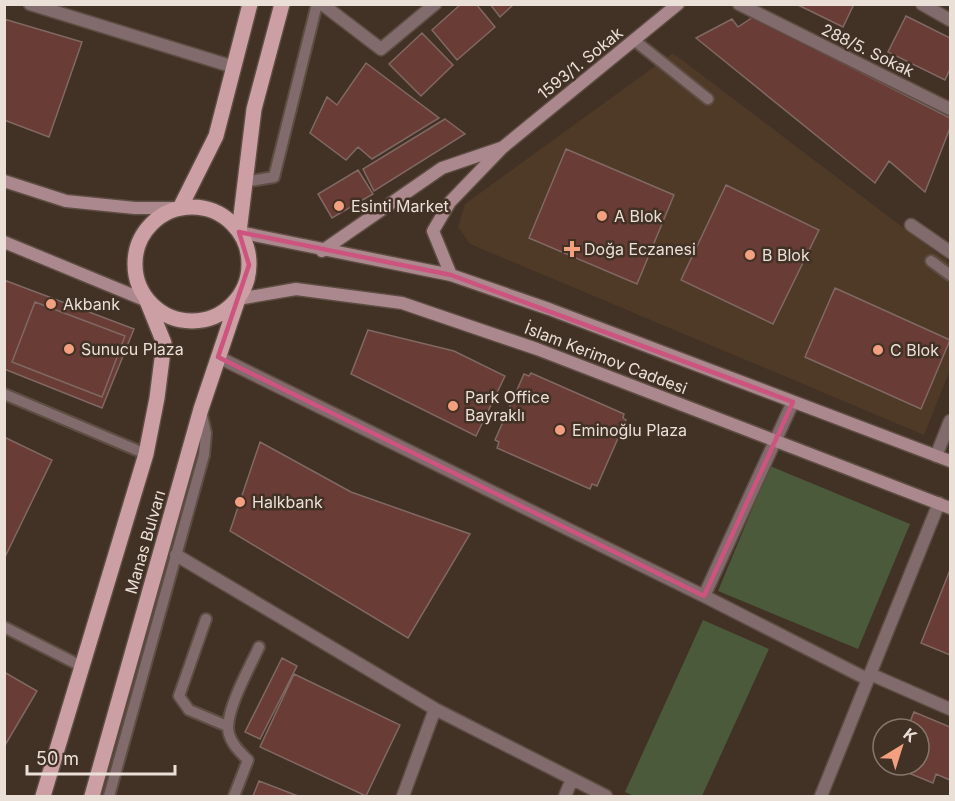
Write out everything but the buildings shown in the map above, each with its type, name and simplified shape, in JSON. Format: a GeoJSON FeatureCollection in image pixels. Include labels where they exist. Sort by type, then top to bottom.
{"type":"FeatureCollection","features":[{"type":"Feature","properties":{"kind":"main road"},"geometry":{"type":"LineString","coordinates":[[147,301],[135,273],[135,255],[140,239],[161,216],[180,208],[216,136],[250,4]]}},
{"type":"Feature","properties":{"kind":"main road"},"geometry":{"type":"LineString","coordinates":[[239,232],[254,109],[282,4]]}},
{"type":"Feature","properties":{"kind":"main road","name":"1593/1. Sokak"},"geometry":{"type":"LineString","coordinates":[[451,275],[433,231],[450,202],[502,148],[678,4]]}},
{"type":"Feature","properties":{"kind":"main road","name":"1593/1. Sokak"},"geometry":{"type":"LineString","coordinates":[[322,251],[442,168],[502,148]]}},
{"type":"Feature","properties":{"kind":"main road"},"geometry":{"type":"LineString","coordinates":[[4,181],[66,201],[135,208],[196,207],[213,211],[230,221],[239,232],[247,249],[249,265],[246,283],[238,299],[222,313],[194,322],[177,320],[162,314],[147,301],[4,242]]}},
{"type":"Feature","properties":{"kind":"main road","name":"İslam Kerimov Caddesi"},"geometry":{"type":"LineString","coordinates":[[239,232],[322,251],[451,275],[951,462]]}},
{"type":"Feature","properties":{"kind":"main road","name":"İslam Kerimov Caddesi"},"geometry":{"type":"LineString","coordinates":[[238,299],[296,289],[402,303],[537,348],[945,506]]}},
{"type":"Feature","properties":{"kind":"main road","name":"Manas Bulvarı"},"geometry":{"type":"LineString","coordinates":[[92,796],[201,409],[238,299]]}},
{"type":"Feature","properties":{"kind":"main road","name":"Manas Bulvarı"},"geometry":{"type":"LineString","coordinates":[[43,796],[146,454],[157,398],[164,343],[147,301]]}},
{"type":"Feature","properties":{"kind":"street"},"geometry":{"type":"LineString","coordinates":[[30,4],[234,67]]}},
{"type":"Feature","properties":{"kind":"street"},"geometry":{"type":"LineString","coordinates":[[322,4],[381,49],[435,4]]}},
{"type":"Feature","properties":{"kind":"street","name":"288/5. Sokak"},"geometry":{"type":"LineString","coordinates":[[739,4],[951,109]]}},
{"type":"Feature","properties":{"kind":"street"},"geometry":{"type":"LineString","coordinates":[[922,4],[951,20]]}},
{"type":"Feature","properties":{"kind":"street"},"geometry":{"type":"LineString","coordinates":[[912,225],[951,252]]}},
{"type":"Feature","properties":{"kind":"street"},"geometry":{"type":"LineString","coordinates":[[218,357],[869,677],[951,709]]}},
{"type":"Feature","properties":{"kind":"street"},"geometry":{"type":"LineString","coordinates":[[704,596],[793,402]]}},
{"type":"Feature","properties":{"kind":"street"},"geometry":{"type":"LineString","coordinates":[[936,456],[951,421]]}},
{"type":"Feature","properties":{"kind":"street"},"geometry":{"type":"LineString","coordinates":[[821,796],[869,677],[945,506]]}},
{"type":"Feature","properties":{"kind":"street"},"geometry":{"type":"LineString","coordinates":[[176,555],[435,709],[606,796]]}},
{"type":"Feature","properties":{"kind":"street"},"geometry":{"type":"LineString","coordinates":[[403,796],[435,709]]}},
{"type":"Feature","properties":{"kind":"street"},"geometry":{"type":"LineString","coordinates":[[565,796],[572,779]]}},
{"type":"Feature","properties":{"kind":"lane"},"geometry":{"type":"LineString","coordinates":[[244,182],[274,177],[317,4]]}},
{"type":"Feature","properties":{"kind":"lane"},"geometry":{"type":"LineString","coordinates":[[634,40],[708,99]]}},
{"type":"Feature","properties":{"kind":"lane"},"geometry":{"type":"LineString","coordinates":[[931,261],[951,275]]}},
{"type":"Feature","properties":{"kind":"lane"},"geometry":{"type":"LineString","coordinates":[[4,394],[146,454]]}},
{"type":"Feature","properties":{"kind":"lane"},"geometry":{"type":"LineString","coordinates":[[109,796],[204,455],[206,433],[201,409]]}},
{"type":"Feature","properties":{"kind":"lane"},"geometry":{"type":"LineString","coordinates":[[206,619],[179,696],[189,710],[227,726]]}},
{"type":"Feature","properties":{"kind":"lane"},"geometry":{"type":"LineString","coordinates":[[4,627],[81,666]]}},
{"type":"Feature","properties":{"kind":"lane"},"geometry":{"type":"LineString","coordinates":[[234,796],[248,760],[232,741],[227,726],[231,710],[259,647]]}},
{"type":"Feature","properties":{"kind":"highlighted area"},"geometry":{"type":"Polygon","coordinates":[[[239,232],[451,275],[793,402],[704,596],[218,357],[249,265],[239,232]]]}},
{"type":"Feature","properties":{"kind":"shaded area"},"geometry":{"type":"Polygon","coordinates":[[[673,53],[950,263],[950,370],[924,435],[470,244],[458,227],[465,204],[673,53]]]}},
{"type":"Feature","properties":{"kind":"green space"},"geometry":{"type":"Polygon","coordinates":[[[770,466],[910,524],[858,649],[718,591],[770,466]]]}},
{"type":"Feature","properties":{"kind":"green space"},"geometry":{"type":"Polygon","coordinates":[[[703,620],[769,649],[702,796],[634,796],[625,792],[703,620]]]}},
{"type":"Feature","properties":{"kind":"place","name":"Esinti Market"},"geometry":{"type":"Point","coordinates":[339,206]}},
{"type":"Feature","properties":{"kind":"place","name":"A Blok"},"geometry":{"type":"Point","coordinates":[602,216]}},
{"type":"Feature","properties":{"kind":"place","name":"Doğa Eczanesi"},"geometry":{"type":"Point","coordinates":[572,249]}},
{"type":"Feature","properties":{"kind":"place","name":"B Blok"},"geometry":{"type":"Point","coordinates":[750,255]}},
{"type":"Feature","properties":{"kind":"place","name":"Akbank"},"geometry":{"type":"Point","coordinates":[51,304]}},
{"type":"Feature","properties":{"kind":"place","name":"Sunucu Plaza"},"geometry":{"type":"Point","coordinates":[69,349]}},
{"type":"Feature","properties":{"kind":"place","name":"C Blok"},"geometry":{"type":"Point","coordinates":[878,350]}},
{"type":"Feature","properties":{"kind":"place","name":"Park Office Bayraklı"},"geometry":{"type":"Point","coordinates":[453,406]}},
{"type":"Feature","properties":{"kind":"place","name":"Eminoğlu Plaza"},"geometry":{"type":"Point","coordinates":[560,430]}},
{"type":"Feature","properties":{"kind":"place","name":"Halkbank"},"geometry":{"type":"Point","coordinates":[240,502]}}]}
